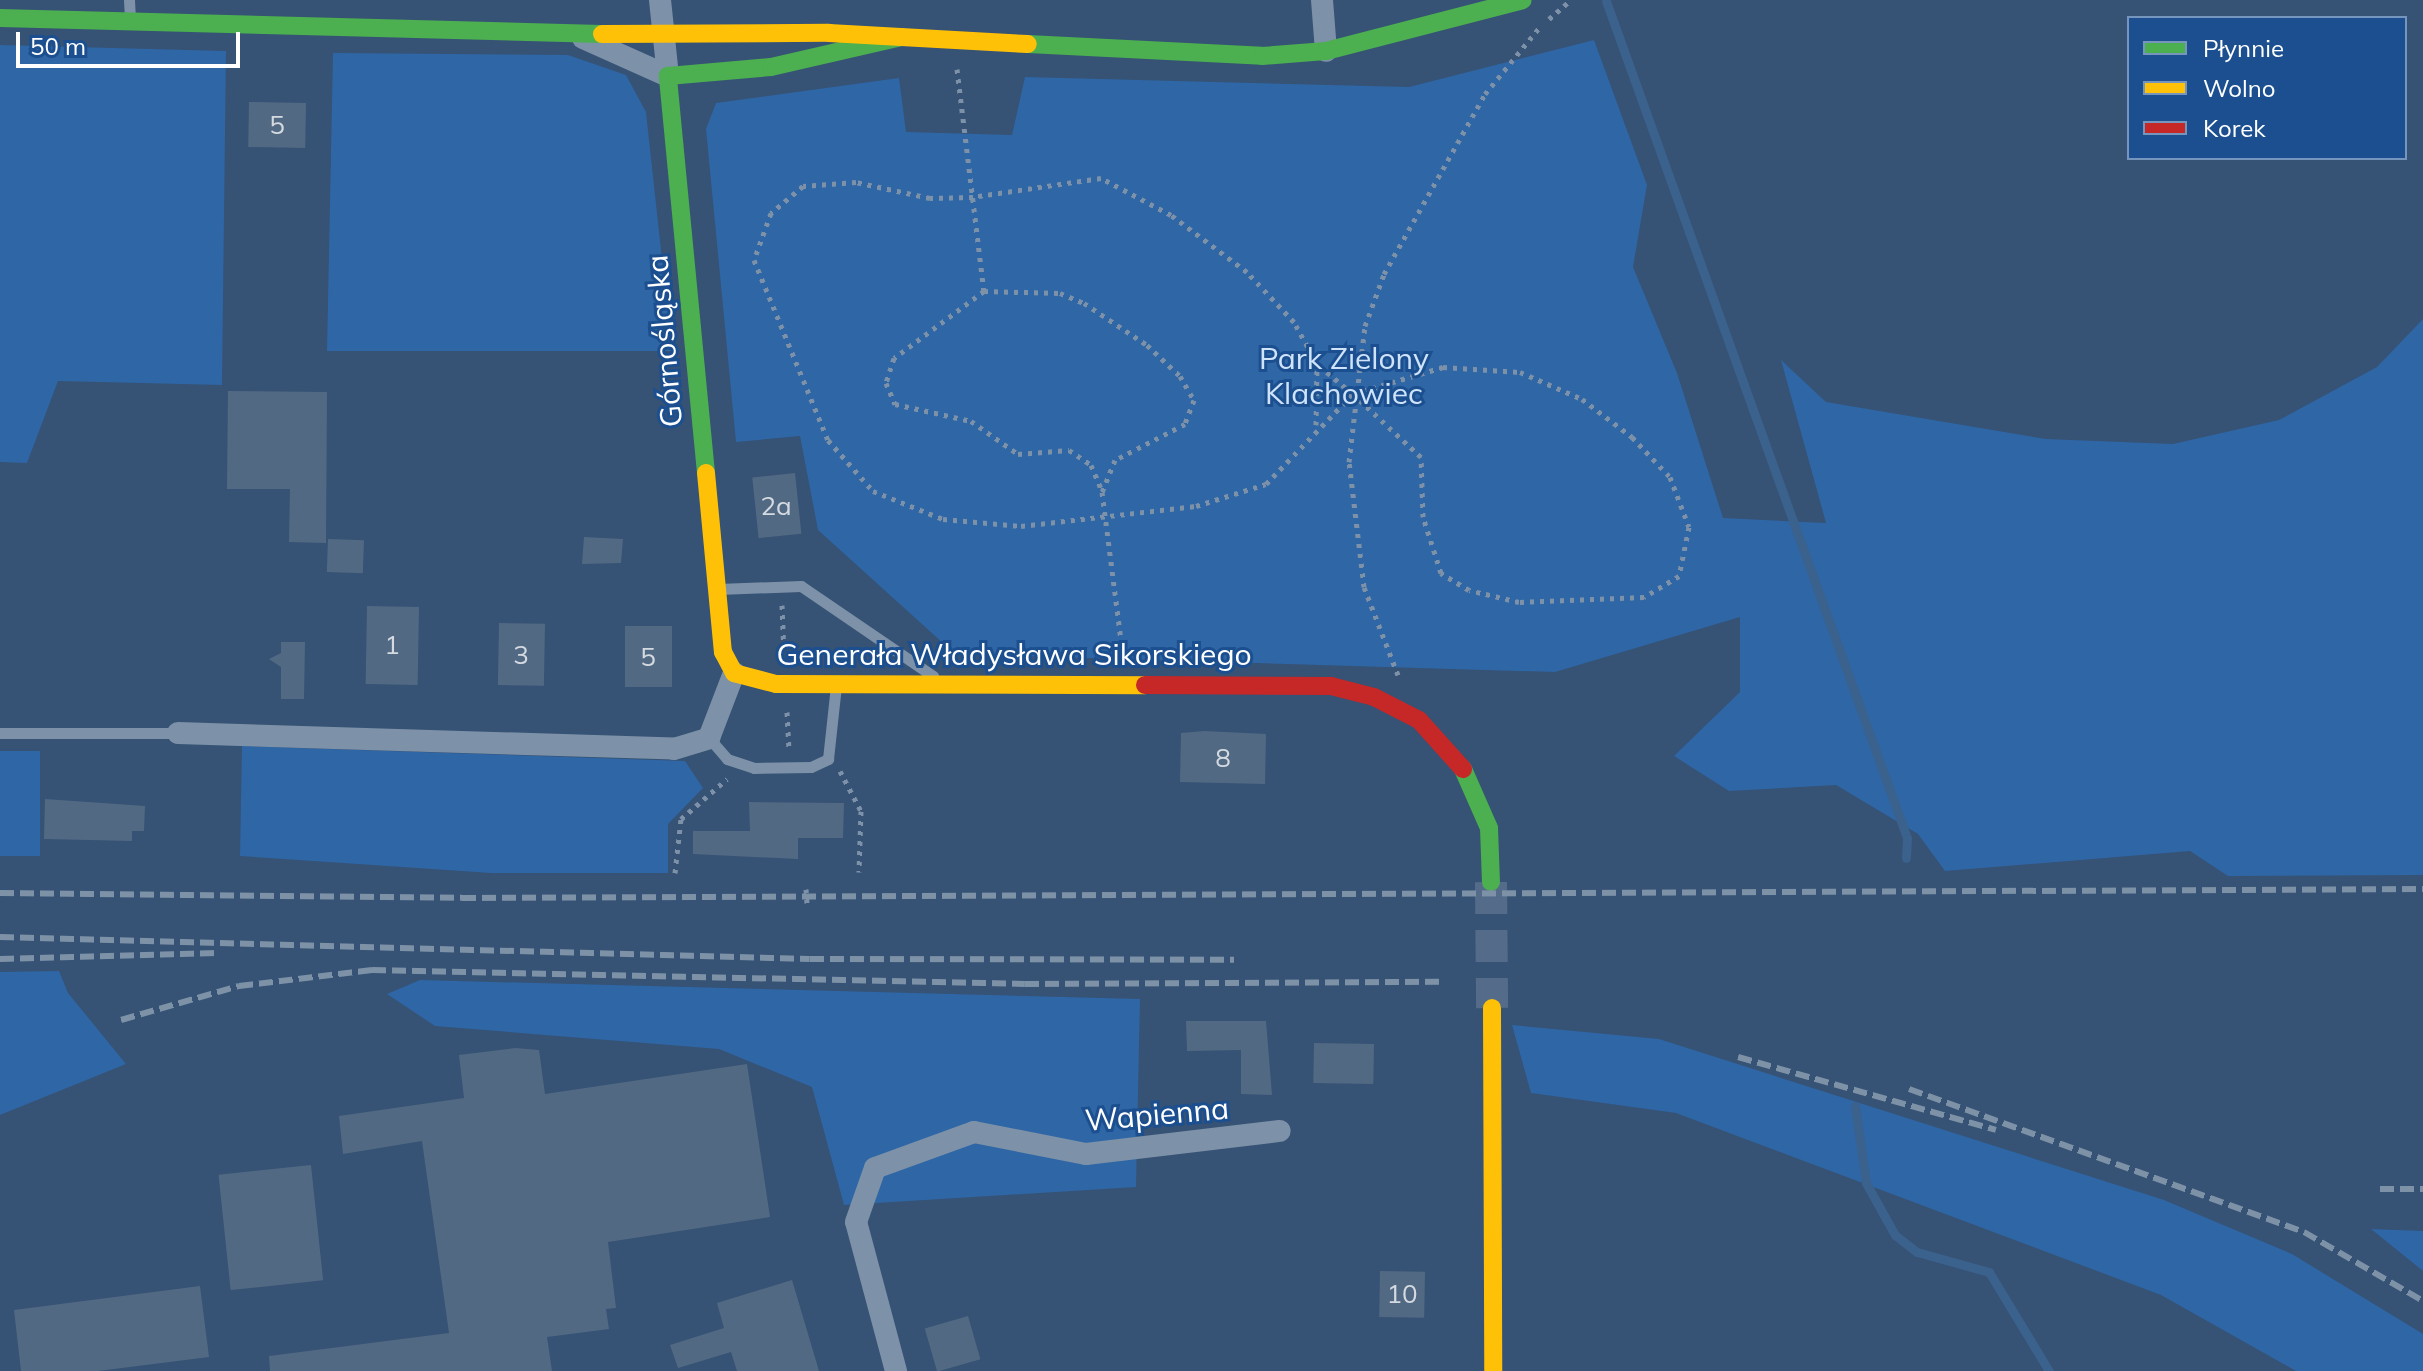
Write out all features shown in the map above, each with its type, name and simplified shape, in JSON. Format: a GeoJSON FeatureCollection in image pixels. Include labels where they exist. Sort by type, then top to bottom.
{"type":"FeatureCollection","features":[{"type":"Feature","properties":{"kind":"street","name":"Górnośląska"},"geometry":{"type":"LineString","coordinates":[[660,0],[723,652],[734,673]]}},
{"type":"Feature","properties":{"kind":"street"},"geometry":{"type":"LineString","coordinates":[[1322,0],[1326,51]]}},
{"type":"Feature","properties":{"kind":"street"},"geometry":{"type":"LineString","coordinates":[[0,18],[575,34],[953,38],[1198,54],[1326,51],[1523,0]]}},
{"type":"Feature","properties":{"kind":"street"},"geometry":{"type":"LineString","coordinates":[[575,34],[668,76],[771,67],[902,37]]}},
{"type":"Feature","properties":{"kind":"street","name":"Generała Władysława Sikorskiego"},"geometry":{"type":"LineString","coordinates":[[709,738],[734,673],[776,684],[1331,686],[1374,697],[1419,720],[1468,775],[1489,828],[1491,882]]}},
{"type":"Feature","properties":{"kind":"street"},"geometry":{"type":"LineString","coordinates":[[178,733],[674,749],[709,738]]}},
{"type":"Feature","properties":{"kind":"street"},"geometry":{"type":"LineString","coordinates":[[1492,1008],[1493,1371]]}},
{"type":"Feature","properties":{"kind":"street","name":"Wapienna"},"geometry":{"type":"LineString","coordinates":[[896,1371],[856,1222],[875,1168],[974,1132],[1086,1154],[1280,1131]]}},
{"type":"Feature","properties":{"kind":"lane"},"geometry":{"type":"LineString","coordinates":[[129,0],[130,21]]}},
{"type":"Feature","properties":{"kind":"lane"},"geometry":{"type":"LineString","coordinates":[[717,589],[801,586],[943,683]]}},
{"type":"Feature","properties":{"kind":"lane"},"geometry":{"type":"LineString","coordinates":[[709,738],[742,764],[811,767],[828,759],[836,683]]}},
{"type":"Feature","properties":{"kind":"lane"},"geometry":{"type":"LineString","coordinates":[[0,733],[178,733]]}},
{"type":"Feature","properties":{"kind":"path"},"geometry":{"type":"LineString","coordinates":[[1400,680],[1364,587],[1349,462],[1353,394],[1384,274],[1514,50],[1571,0]]}},
{"type":"Feature","properties":{"kind":"path"},"geometry":{"type":"LineString","coordinates":[[953,38],[984,291]]}},
{"type":"Feature","properties":{"kind":"path"},"geometry":{"type":"LineString","coordinates":[[1317,364],[1294,322],[1247,272],[1171,215],[1101,178],[973,197],[842,183],[803,186],[771,213],[754,260],[793,362],[828,440],[873,491],[943,519],[1021,526],[1196,506],[1266,484],[1316,425],[1353,394],[1443,367],[1520,372],[1582,399],[1670,477],[1689,527],[1679,576],[1644,597],[1595,602],[1519,602],[1469,590],[1441,573],[1423,517],[1421,457],[1353,394],[1317,364]]}},
{"type":"Feature","properties":{"kind":"path"},"geometry":{"type":"LineString","coordinates":[[1102,492],[1115,460],[1185,424],[1194,400],[1180,376],[1084,303],[1060,293],[984,291],[894,358],[886,383],[895,404],[971,421],[1018,454],[1069,450],[1091,465],[1102,492],[1124,662]]}},
{"type":"Feature","properties":{"kind":"path"},"geometry":{"type":"LineString","coordinates":[[1316,425],[1317,364]]}},
{"type":"Feature","properties":{"kind":"path"},"geometry":{"type":"LineString","coordinates":[[828,759],[858,796],[859,872]]}},
{"type":"Feature","properties":{"kind":"path"},"geometry":{"type":"LineString","coordinates":[[675,873],[681,819],[742,764]]}},
{"type":"Feature","properties":{"kind":"path"},"geometry":{"type":"LineString","coordinates":[[806,889],[807,903]]}},
{"type":"Feature","properties":{"kind":"green space","name":"Park Zielony Klachowiec"},"geometry":{"type":"Polygon","coordinates":[[[1594,40],[1647,185],[1633,267],[1677,373],[1723,518],[1826,523],[1781,360],[1826,402],[2046,439],[2173,444],[2279,420],[2377,367],[2423,319],[2423,875],[2228,876],[2190,851],[1945,871],[1918,834],[1836,785],[1729,791],[1674,756],[1740,692],[1740,617],[1555,672],[955,654],[818,530],[800,436],[736,442],[706,129],[716,103],[899,78],[906,132],[1012,135],[1025,77],[1409,87],[1594,40]]]}},
{"type":"Feature","properties":{"kind":"green space"},"geometry":{"type":"Polygon","coordinates":[[[0,45],[226,51],[222,385],[58,381],[27,463],[0,462],[0,45]]]}},
{"type":"Feature","properties":{"kind":"green space"},"geometry":{"type":"Polygon","coordinates":[[[333,53],[568,55],[626,75],[646,112],[672,351],[327,351],[333,53]]]}},
{"type":"Feature","properties":{"kind":"green space"},"geometry":{"type":"Polygon","coordinates":[[[242,746],[685,761],[703,788],[668,824],[668,873],[491,873],[240,856],[242,746]]]}},
{"type":"Feature","properties":{"kind":"green space"},"geometry":{"type":"Polygon","coordinates":[[[0,751],[40,751],[40,856],[0,856],[0,751]]]}},
{"type":"Feature","properties":{"kind":"green space"},"geometry":{"type":"Polygon","coordinates":[[[59,971],[68,993],[126,1064],[0,1115],[0,972],[59,971]]]}},
{"type":"Feature","properties":{"kind":"green space"},"geometry":{"type":"Polygon","coordinates":[[[420,980],[1140,999],[1136,1187],[844,1205],[812,1087],[719,1049],[435,1026],[387,994],[420,980]]]}},
{"type":"Feature","properties":{"kind":"green space"},"geometry":{"type":"Polygon","coordinates":[[[1512,1025],[1659,1039],[2164,1200],[2292,1254],[2423,1334],[2423,1371],[2296,1371],[2161,1295],[1676,1113],[1531,1093],[1512,1025]]]}},
{"type":"Feature","properties":{"kind":"green space"},"geometry":{"type":"Polygon","coordinates":[[[2371,1229],[2423,1231],[2423,1271],[2371,1229]]]}},
{"type":"Feature","properties":{"kind":"building"},"geometry":{"type":"Polygon","coordinates":[[[249,102],[306,103],[305,148],[248,147],[249,102]]]}},
{"type":"Feature","properties":{"kind":"building"},"geometry":{"type":"Polygon","coordinates":[[[228,391],[327,392],[326,543],[289,542],[290,489],[227,489],[228,391]]]}},
{"type":"Feature","properties":{"kind":"building"},"geometry":{"type":"Polygon","coordinates":[[[795,473],[801,534],[759,538],[752,477],[795,473]]]}},
{"type":"Feature","properties":{"kind":"building"},"geometry":{"type":"Polygon","coordinates":[[[584,537],[623,539],[621,563],[582,564],[584,537]]]}},
{"type":"Feature","properties":{"kind":"building"},"geometry":{"type":"Polygon","coordinates":[[[328,539],[364,540],[363,573],[327,572],[328,539]]]}},
{"type":"Feature","properties":{"kind":"building"},"geometry":{"type":"Polygon","coordinates":[[[367,606],[419,607],[418,685],[366,684],[367,606]]]}},
{"type":"Feature","properties":{"kind":"building"},"geometry":{"type":"Polygon","coordinates":[[[499,623],[545,624],[544,686],[498,685],[499,623]]]}},
{"type":"Feature","properties":{"kind":"building"},"geometry":{"type":"Polygon","coordinates":[[[625,626],[672,626],[672,687],[625,687],[625,626]]]}},
{"type":"Feature","properties":{"kind":"building"},"geometry":{"type":"Polygon","coordinates":[[[281,642],[305,642],[304,699],[281,699],[281,667],[269,659],[281,653],[281,642]]]}},
{"type":"Feature","properties":{"kind":"building"},"geometry":{"type":"Polygon","coordinates":[[[1181,733],[1266,734],[1265,784],[1180,782],[1181,733]]]}},
{"type":"Feature","properties":{"kind":"building"},"geometry":{"type":"Polygon","coordinates":[[[45,799],[145,806],[144,831],[132,831],[132,841],[44,839],[45,799]]]}},
{"type":"Feature","properties":{"kind":"building"},"geometry":{"type":"Polygon","coordinates":[[[749,802],[844,803],[843,838],[798,838],[798,859],[693,854],[693,831],[750,831],[749,802]]]}},
{"type":"Feature","properties":{"kind":"building"},"geometry":{"type":"Polygon","coordinates":[[[1186,1021],[1266,1021],[1272,1095],[1241,1094],[1241,1050],[1187,1051],[1186,1021]]]}},
{"type":"Feature","properties":{"kind":"building"},"geometry":{"type":"Polygon","coordinates":[[[1314,1043],[1374,1044],[1373,1084],[1313,1083],[1314,1043]]]}},
{"type":"Feature","properties":{"kind":"building"},"geometry":{"type":"Polygon","coordinates":[[[515,1048],[539,1050],[545,1094],[747,1064],[770,1217],[608,1242],[616,1308],[606,1309],[609,1329],[547,1337],[552,1371],[270,1371],[269,1356],[449,1333],[422,1141],[343,1154],[339,1116],[464,1098],[459,1055],[515,1048]]]}},
{"type":"Feature","properties":{"kind":"building"},"geometry":{"type":"Polygon","coordinates":[[[311,1165],[323,1280],[231,1290],[219,1175],[311,1165]]]}},
{"type":"Feature","properties":{"kind":"building"},"geometry":{"type":"Polygon","coordinates":[[[1380,1271],[1425,1272],[1424,1318],[1379,1317],[1380,1271]]]}},
{"type":"Feature","properties":{"kind":"building"},"geometry":{"type":"Polygon","coordinates":[[[792,1280],[819,1371],[737,1371],[731,1352],[678,1368],[670,1345],[724,1328],[717,1303],[792,1280]]]}},
{"type":"Feature","properties":{"kind":"building"},"geometry":{"type":"Polygon","coordinates":[[[200,1286],[209,1357],[98,1371],[21,1371],[14,1310],[200,1286]]]}},
{"type":"Feature","properties":{"kind":"building"},"geometry":{"type":"Polygon","coordinates":[[[968,1316],[980,1359],[937,1371],[925,1328],[968,1316]]]}},
{"type":"Feature","properties":{"kind":"waterway"},"geometry":{"type":"LineString","coordinates":[[1606,1],[1907,838],[1906,858]]}},
{"type":"Feature","properties":{"kind":"waterway"},"geometry":{"type":"LineString","coordinates":[[1855,1106],[1866,1183],[1895,1235],[1917,1252],[1989,1272],[2049,1371]]}},
{"type":"Feature","properties":{"kind":"tunnel"},"geometry":{"type":"LineString","coordinates":[[1491,882],[1492,1008]]}},
{"type":"Feature","properties":{"kind":"railway"},"geometry":{"type":"LineString","coordinates":[[0,893],[462,898],[2423,889]]}},
{"type":"Feature","properties":{"kind":"railway"},"geometry":{"type":"LineString","coordinates":[[0,937],[810,959],[1234,960]]}},
{"type":"Feature","properties":{"kind":"railway"},"geometry":{"type":"LineString","coordinates":[[0,959],[217,953]]}},
{"type":"Feature","properties":{"kind":"railway"},"geometry":{"type":"LineString","coordinates":[[121,1020],[239,986],[372,970],[1025,984],[1439,982]]}},
{"type":"Feature","properties":{"kind":"railway"},"geometry":{"type":"LineString","coordinates":[[1738,1057],[1996,1130]]}},
{"type":"Feature","properties":{"kind":"railway"},"geometry":{"type":"LineString","coordinates":[[1909,1089],[2304,1232],[2423,1301]]}},
{"type":"Feature","properties":{"kind":"railway"},"geometry":{"type":"LineString","coordinates":[[2380,1189],[2423,1189]]}},
{"type":"Feature","properties":{"kind":"traffic: fast"},"geometry":{"type":"LineString","coordinates":[[1028,44],[1262,56],[1326,51],[1523,0]]}},
{"type":"Feature","properties":{"kind":"traffic: fast"},"geometry":{"type":"LineString","coordinates":[[0,18],[602,34]]}},
{"type":"Feature","properties":{"kind":"traffic: fast"},"geometry":{"type":"LineString","coordinates":[[706,473],[668,76],[771,67],[902,37]]}},
{"type":"Feature","properties":{"kind":"traffic: fast"},"geometry":{"type":"LineString","coordinates":[[1463,769],[1489,828],[1491,882]]}},
{"type":"Feature","properties":{"kind":"traffic: slow"},"geometry":{"type":"LineString","coordinates":[[602,34],[829,33],[1028,44]]}},
{"type":"Feature","properties":{"kind":"traffic: slow"},"geometry":{"type":"LineString","coordinates":[[706,473],[723,652],[734,673],[776,684],[1145,685]]}},
{"type":"Feature","properties":{"kind":"traffic: slow"},"geometry":{"type":"LineString","coordinates":[[1492,1008],[1493,1371]]}},
{"type":"Feature","properties":{"kind":"traffic: jam"},"geometry":{"type":"LineString","coordinates":[[1145,685],[1331,686],[1374,697],[1419,720],[1463,769]]}}]}
